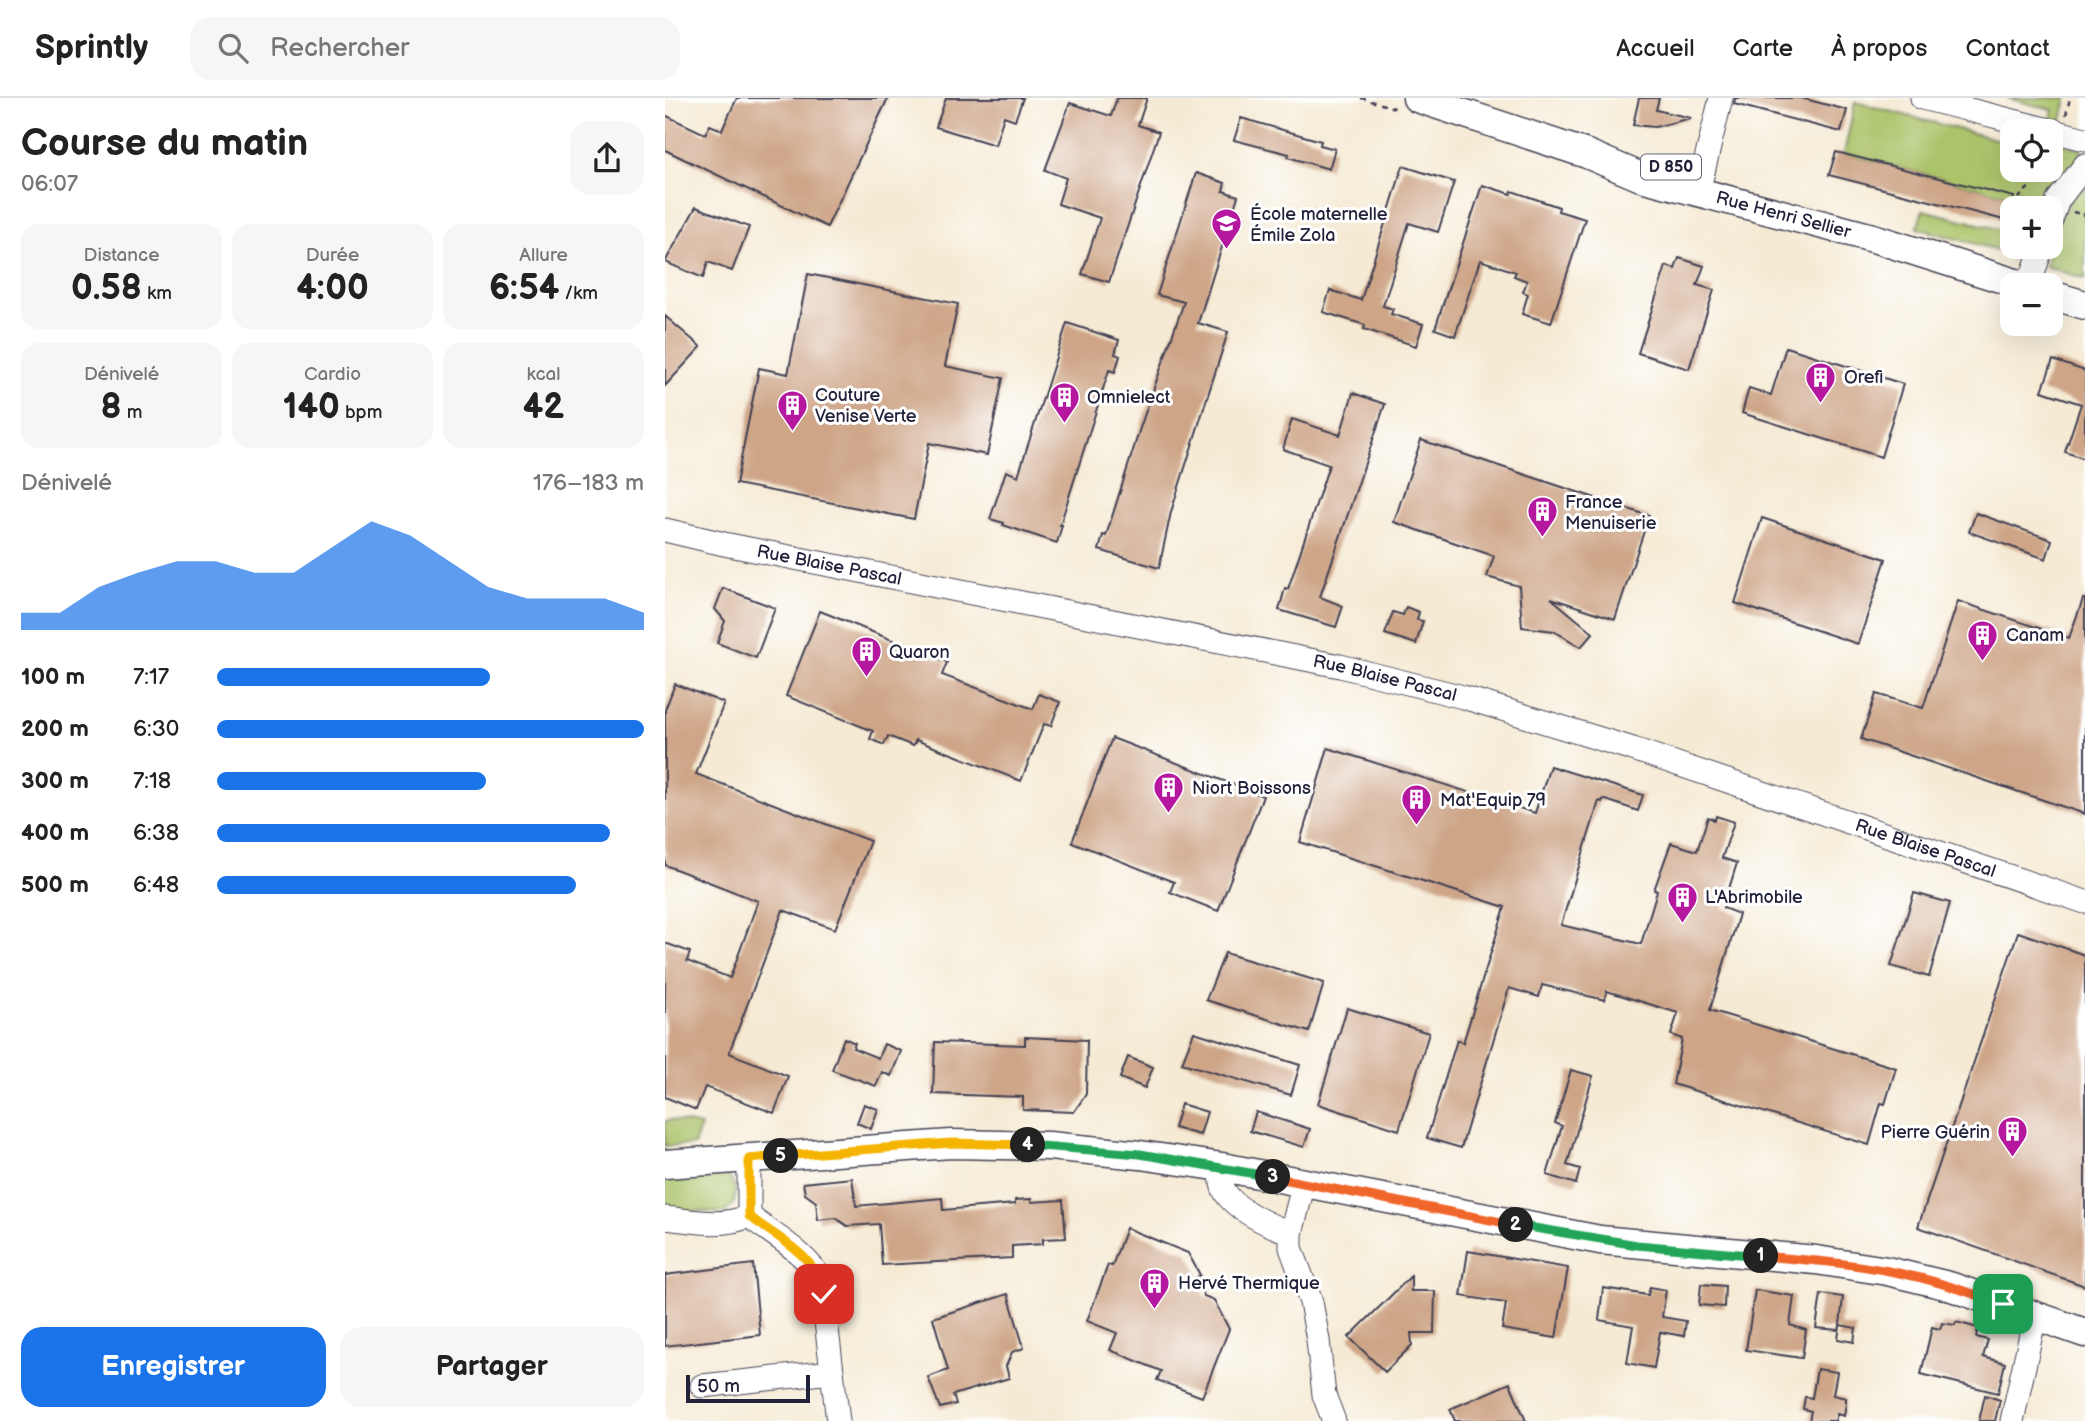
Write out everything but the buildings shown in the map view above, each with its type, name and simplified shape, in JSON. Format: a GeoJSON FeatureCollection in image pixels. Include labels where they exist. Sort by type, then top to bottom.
{"type":"FeatureCollection","features":[{"type":"Feature","properties":{"kind":"main road","name":"Rue Henri Sellier"},"geometry":{"type":"LineString","coordinates":[[1417,98],[1587,154],[1641,177],[1873,238],[2000,278]]}},
{"type":"Feature","properties":{"kind":"main road","name":"Rue Henri Sellier"},"geometry":{"type":"LineString","coordinates":[[1469,98],[1569,130],[1610,148],[1771,195],[1820,212],[1873,238]]}},
{"type":"Feature","properties":{"kind":"main road"},"geometry":{"type":"LineString","coordinates":[[2063,299],[2085,305]]}},
{"type":"Feature","properties":{"kind":"main road"},"geometry":{"type":"LineString","coordinates":[[665,1164],[932,1144],[979,1143],[1098,1150],[1222,1167],[1600,1240],[1816,1260],[1887,1271],[1949,1286],[2085,1333]]}},
{"type":"Feature","properties":{"kind":"street"},"geometry":{"type":"LineString","coordinates":[[1702,176],[1721,98]]}},
{"type":"Feature","properties":{"kind":"street"},"geometry":{"type":"LineString","coordinates":[[1922,98],[2076,142]]}},
{"type":"Feature","properties":{"kind":"street"},"geometry":{"type":"LineString","coordinates":[[2061,196],[2085,165]]}},
{"type":"Feature","properties":{"kind":"street","name":"Rue Blaise Pascal"},"geometry":{"type":"LineString","coordinates":[[665,530],[737,547],[1340,666],[1463,697],[1645,754],[2085,902]]}},
{"type":"Feature","properties":{"kind":"street"},"geometry":{"type":"LineString","coordinates":[[749,1159],[749,1216]]}},
{"type":"Feature","properties":{"kind":"street"},"geometry":{"type":"LineString","coordinates":[[1222,1167],[1223,1188],[1234,1202],[1259,1219],[1291,1233]]}},
{"type":"Feature","properties":{"kind":"street"},"geometry":{"type":"LineString","coordinates":[[1304,1183],[1291,1233],[1291,1248],[1316,1324],[1324,1395],[1334,1421]]}},
{"type":"Feature","properties":{"kind":"street"},"geometry":{"type":"LineString","coordinates":[[665,1218],[719,1224],[749,1216]]}},
{"type":"Feature","properties":{"kind":"street"},"geometry":{"type":"LineString","coordinates":[[749,1216],[799,1252],[810,1262],[821,1280],[838,1421]]}},
{"type":"Feature","properties":{"kind":"street"},"geometry":{"type":"LineString","coordinates":[[2012,1421],[2035,1315]]}},
{"type":"Feature","properties":{"kind":"street"},"geometry":{"type":"LineString","coordinates":[[702,1386],[832,1373]]}},
{"type":"Feature","properties":{"kind":"path"},"geometry":{"type":"LineString","coordinates":[[2064,122],[2070,98]]}},
{"type":"Feature","properties":{"kind":"path"},"geometry":{"type":"LineString","coordinates":[[2021,196],[2034,182]]}},
{"type":"Feature","properties":{"kind":"green space"},"geometry":{"type":"Polygon","coordinates":[[[2007,98],[2067,98],[2062,119],[2051,118],[2053,110],[2007,98]]]}},
{"type":"Feature","properties":{"kind":"green space"},"geometry":{"type":"Polygon","coordinates":[[[1855,102],[2000,140],[2000,182],[2063,182],[2063,143],[2081,149],[2082,155],[2054,196],[2010,196],[1844,154],[1855,102]]]}},
{"type":"Feature","properties":{"kind":"green space"},"geometry":{"type":"Polygon","coordinates":[[[2085,179],[2085,279],[2045,266],[2047,259],[2063,259],[2063,212],[2085,179]]]}},
{"type":"Feature","properties":{"kind":"green space"},"geometry":{"type":"Polygon","coordinates":[[[1923,210],[2000,229],[2000,251],[1917,228],[1923,210]]]}},
{"type":"Feature","properties":{"kind":"green space"},"geometry":{"type":"Polygon","coordinates":[[[665,1121],[701,1126],[694,1145],[665,1146],[665,1121]]]}},
{"type":"Feature","properties":{"kind":"green space"},"geometry":{"type":"Polygon","coordinates":[[[724,1173],[735,1188],[734,1200],[728,1210],[722,1213],[665,1209],[665,1175],[724,1173]]]}},
{"type":"Feature","properties":{"kind":"place","name":"École maternelle Émile Zola"},"geometry":{"type":"Point","coordinates":[1227,251]}},
{"type":"Feature","properties":{"kind":"place","name":"Orefi"},"geometry":{"type":"Point","coordinates":[1821,404]}},
{"type":"Feature","properties":{"kind":"place","name":"Omnielect"},"geometry":{"type":"Point","coordinates":[1064,424]}},
{"type":"Feature","properties":{"kind":"place","name":"Couture Venise Verte"},"geometry":{"type":"Point","coordinates":[792,432]}},
{"type":"Feature","properties":{"kind":"place","name":"France Menuiserie"},"geometry":{"type":"Point","coordinates":[1542,539]}},
{"type":"Feature","properties":{"kind":"place","name":"Canam"},"geometry":{"type":"Point","coordinates":[1983,662]}},
{"type":"Feature","properties":{"kind":"place","name":"Quaron"},"geometry":{"type":"Point","coordinates":[866,679]}},
{"type":"Feature","properties":{"kind":"place","name":"Niort Boissons"},"geometry":{"type":"Point","coordinates":[1169,815]}},
{"type":"Feature","properties":{"kind":"place","name":"Mat'Equip 79"},"geometry":{"type":"Point","coordinates":[1417,827]}},
{"type":"Feature","properties":{"kind":"place","name":"L'Abrimobile"},"geometry":{"type":"Point","coordinates":[1682,924]}},
{"type":"Feature","properties":{"kind":"place","name":"Pierre Guérin"},"geometry":{"type":"Point","coordinates":[2013,1159]}},
{"type":"Feature","properties":{"kind":"place","name":"Hervé Thermique"},"geometry":{"type":"Point","coordinates":[1155,1310]}},
{"type":"Feature","properties":{"kind":"route"},"geometry":{"type":"LineString","coordinates":[[824,1294],[821,1280],[810,1262],[749,1216],[749,1159],[951,1143],[1049,1146],[1140,1154],[1222,1167],[1566,1235],[1637,1245],[1816,1260],[1887,1271],[1949,1286],[2003,1304]]}}]}
